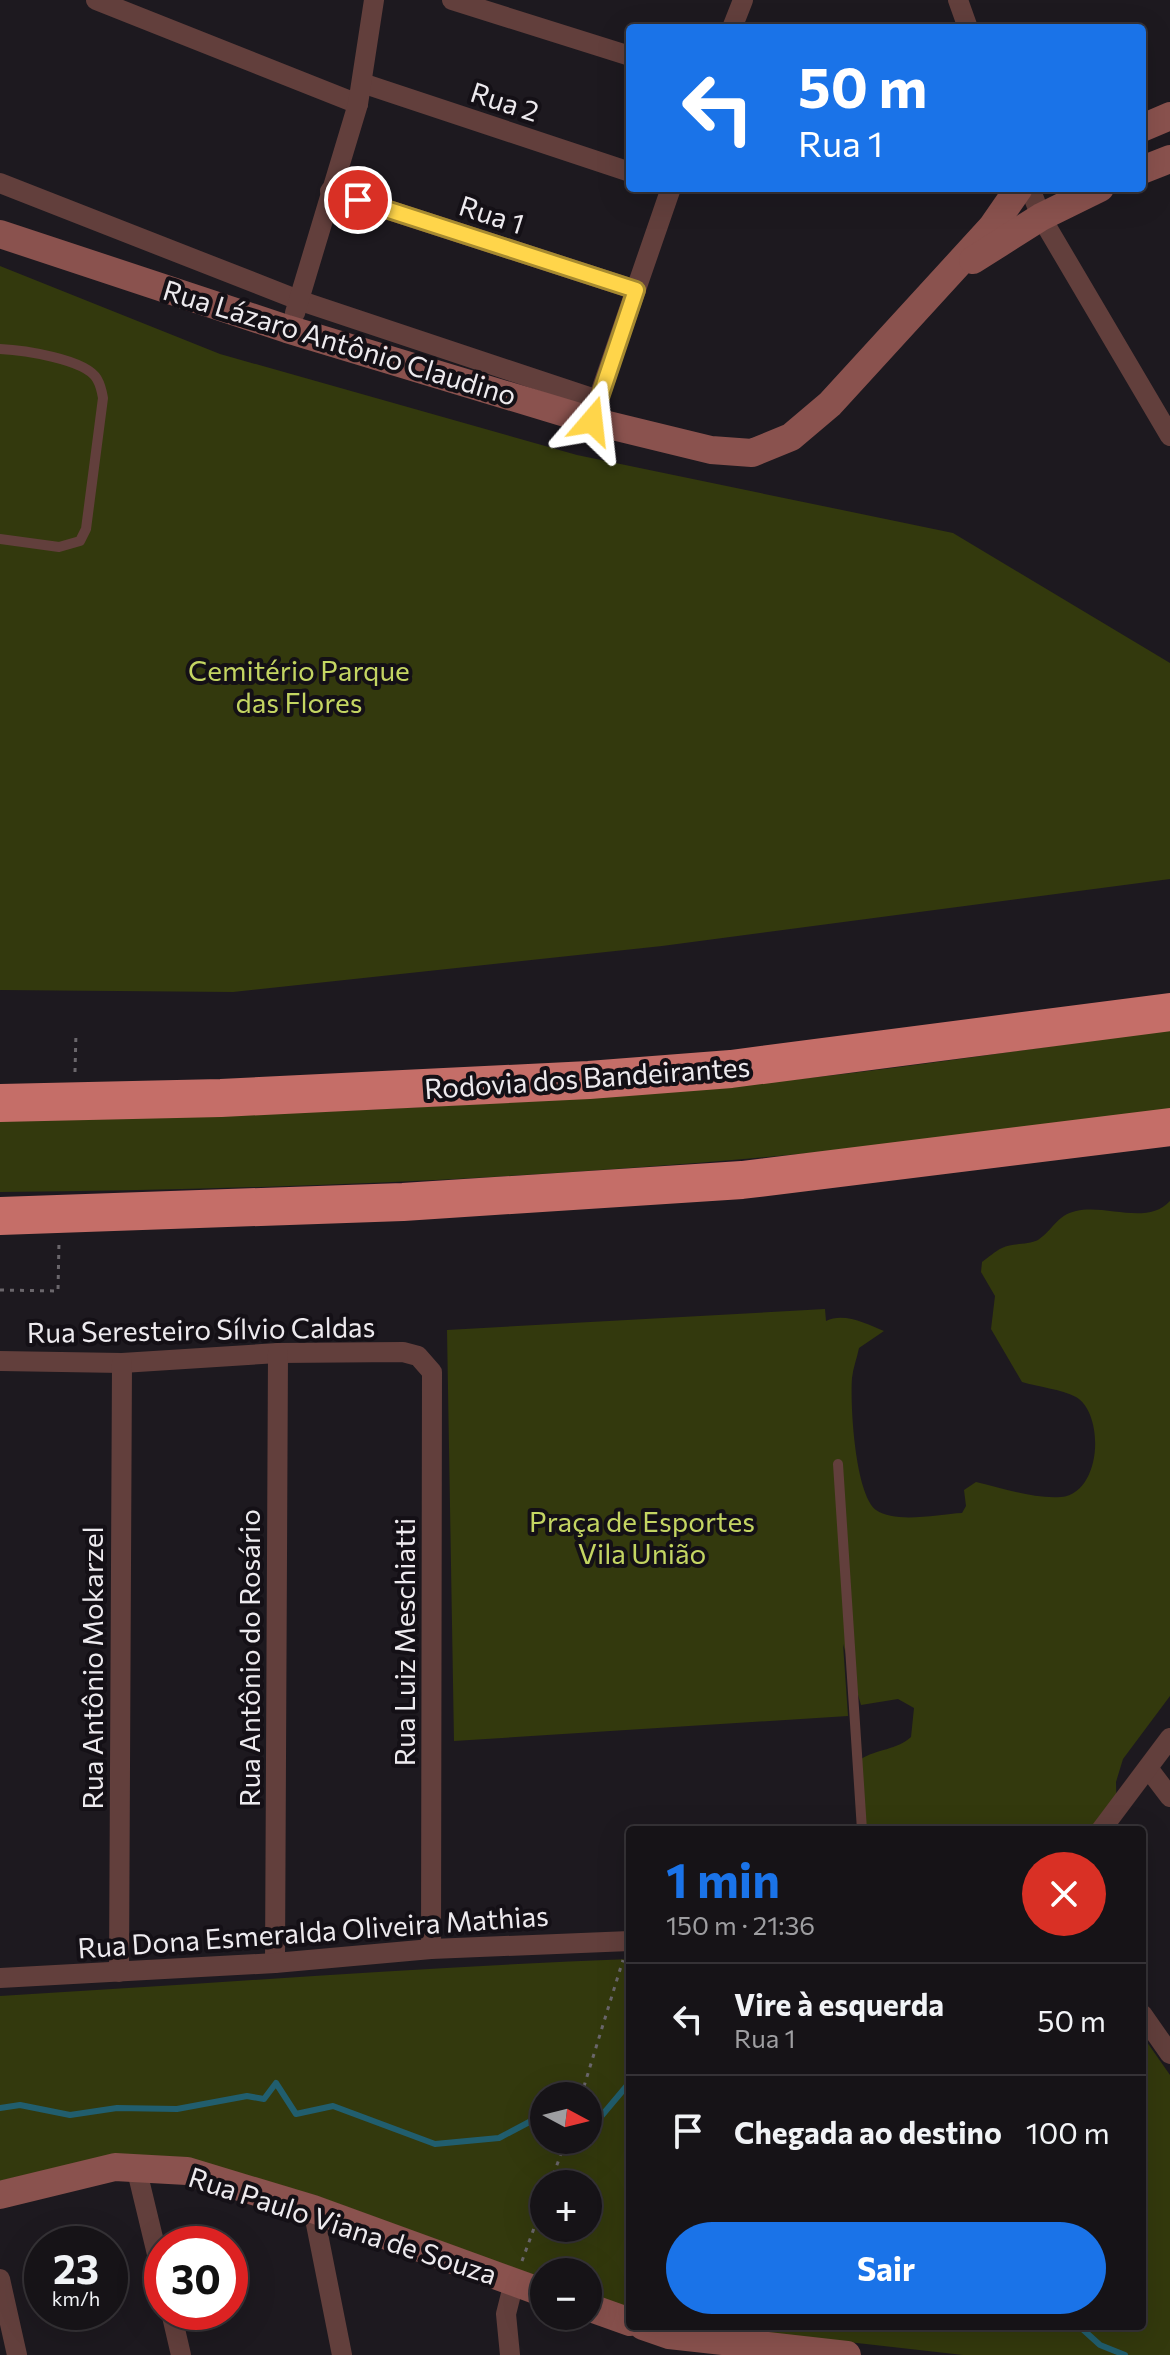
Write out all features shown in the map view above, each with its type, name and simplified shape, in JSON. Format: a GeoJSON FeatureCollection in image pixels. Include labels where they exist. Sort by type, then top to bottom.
{"type":"FeatureCollection","features":[{"type":"Feature","properties":{"kind":"highway","name":"Rodovia dos Bandeirantes"},"geometry":{"type":"LineString","coordinates":[[0,1103],[589,1080],[731,1069],[1170,1012]]}},
{"type":"Feature","properties":{"kind":"highway"},"geometry":{"type":"LineString","coordinates":[[0,1216],[403,1202],[742,1180],[1170,1127]]}},
{"type":"Feature","properties":{"kind":"main road"},"geometry":{"type":"LineString","coordinates":[[1146,126],[1170,116]]}},
{"type":"Feature","properties":{"kind":"main road"},"geometry":{"type":"LineString","coordinates":[[1146,168],[1170,159]]}},
{"type":"Feature","properties":{"kind":"main road","name":"Rua Lázaro Antônio Claudino"},"geometry":{"type":"LineString","coordinates":[[0,234],[287,329],[595,410],[711,450],[752,453],[791,437],[830,404],[992,227],[1016,192]]}},
{"type":"Feature","properties":{"kind":"main road","name":"Rua Lázaro Antônio Claudino"},"geometry":{"type":"LineString","coordinates":[[944,276],[1041,217],[1092,192]]}},
{"type":"Feature","properties":{"kind":"main road","name":"Rua Paulo Viana de Souza"},"geometry":{"type":"LineString","coordinates":[[0,2195],[102,2170],[136,2167],[187,2171],[313,2209],[530,2288]]}},
{"type":"Feature","properties":{"kind":"main road"},"geometry":{"type":"LineString","coordinates":[[602,2312],[626,2321]]}},
{"type":"Feature","properties":{"kind":"main road"},"geometry":{"type":"LineString","coordinates":[[663,2339],[847,2355]]}},
{"type":"Feature","properties":{"kind":"street"},"geometry":{"type":"LineString","coordinates":[[96,0],[358,104]]}},
{"type":"Feature","properties":{"kind":"street"},"geometry":{"type":"LineString","coordinates":[[287,329],[301,301],[330,191],[358,104],[374,0]]}},
{"type":"Feature","properties":{"kind":"street"},"geometry":{"type":"LineString","coordinates":[[452,0],[626,55]]}},
{"type":"Feature","properties":{"kind":"street"},"geometry":{"type":"LineString","coordinates":[[734,24],[743,0]]}},
{"type":"Feature","properties":{"kind":"street"},"geometry":{"type":"LineString","coordinates":[[958,0],[967,24]]}},
{"type":"Feature","properties":{"kind":"street","name":"Rua 2"},"geometry":{"type":"LineString","coordinates":[[362,83],[626,171]]}},
{"type":"Feature","properties":{"kind":"street"},"geometry":{"type":"LineString","coordinates":[[0,183],[301,301],[595,410],[670,192]]}},
{"type":"Feature","properties":{"kind":"street","name":"Rua 1"},"geometry":{"type":"LineString","coordinates":[[330,191],[636,290]]}},
{"type":"Feature","properties":{"kind":"street"},"geometry":{"type":"LineString","coordinates":[[1032,192],[1041,217],[1170,436]]}},
{"type":"Feature","properties":{"kind":"street","name":"Rua Seresteiro Sílvio Caldas"},"geometry":{"type":"LineString","coordinates":[[0,1361],[122,1363],[278,1353],[403,1352]]}},
{"type":"Feature","properties":{"kind":"street","name":"Rua Luiz Meschiatti"},"geometry":{"type":"LineString","coordinates":[[403,1352],[418,1356],[432,1372],[431,1949]]}},
{"type":"Feature","properties":{"kind":"street","name":"Rua Antônio do Rosário"},"geometry":{"type":"LineString","coordinates":[[275,1963],[278,1353]]}},
{"type":"Feature","properties":{"kind":"street","name":"Rua Antônio Mokarzel"},"geometry":{"type":"LineString","coordinates":[[119,1972],[122,1363]]}},
{"type":"Feature","properties":{"kind":"street"},"geometry":{"type":"LineString","coordinates":[[1104,1826],[1170,1738]]}},
{"type":"Feature","properties":{"kind":"street"},"geometry":{"type":"LineString","coordinates":[[1148,1768],[1170,1797]]}},
{"type":"Feature","properties":{"kind":"street","name":"Rua Dona Esmeralda Oliveira Mathias"},"geometry":{"type":"LineString","coordinates":[[0,1978],[275,1963],[431,1949],[626,1941]]}},
{"type":"Feature","properties":{"kind":"street"},"geometry":{"type":"LineString","coordinates":[[1146,2020],[1170,2054]]}},
{"type":"Feature","properties":{"kind":"street"},"geometry":{"type":"LineString","coordinates":[[136,2167],[150,2226]]}},
{"type":"Feature","properties":{"kind":"street"},"geometry":{"type":"LineString","coordinates":[[313,2209],[342,2355]]}},
{"type":"Feature","properties":{"kind":"street"},"geometry":{"type":"LineString","coordinates":[[0,2279],[17,2355]]}},
{"type":"Feature","properties":{"kind":"street"},"geometry":{"type":"LineString","coordinates":[[510,2355],[506,2314],[514,2282]]}},
{"type":"Feature","properties":{"kind":"street"},"geometry":{"type":"LineString","coordinates":[[175,2330],[181,2355]]}},
{"type":"Feature","properties":{"kind":"lane"},"geometry":{"type":"LineString","coordinates":[[0,349],[18,350],[83,366],[97,377],[103,398],[86,529],[80,541],[59,547],[0,539]]}},
{"type":"Feature","properties":{"kind":"lane"},"geometry":{"type":"LineString","coordinates":[[838,1464],[862,1826]]}},
{"type":"Feature","properties":{"kind":"path"},"geometry":{"type":"LineString","coordinates":[[74,1102],[76,1032]]}},
{"type":"Feature","properties":{"kind":"path"},"geometry":{"type":"LineString","coordinates":[[0,1290],[58,1291],[59,1216]]}},
{"type":"Feature","properties":{"kind":"path"},"geometry":{"type":"LineString","coordinates":[[585,2082],[626,1954]]}},
{"type":"Feature","properties":{"kind":"path"},"geometry":{"type":"LineString","coordinates":[[514,2282],[530,2239]]}},
{"type":"Feature","properties":{"kind":"green space","name":"Cemitério Parque das Flores"},"geometry":{"type":"Polygon","coordinates":[[[0,266],[220,354],[577,455],[953,533],[1170,663],[1170,879],[662,946],[233,992],[0,990],[0,266]]]}},
{"type":"Feature","properties":{"kind":"green space"},"geometry":{"type":"Polygon","coordinates":[[[1170,1030],[1170,1109],[880,1146],[586,1171],[292,1186],[0,1192],[0,1120],[363,1110],[635,1093],[837,1075],[1170,1030]]]}},
{"type":"Feature","properties":{"kind":"green space","name":"Praça de Esportes Vila União"},"geometry":{"type":"Polygon","coordinates":[[[1170,1201],[1170,1696],[1123,1759],[1116,1782],[1117,1826],[864,1825],[861,1759],[900,1745],[911,1737],[914,1708],[898,1699],[861,1705],[843,1644],[848,1716],[454,1741],[447,1330],[825,1309],[826,1321],[848,1318],[884,1331],[859,1348],[852,1378],[853,1427],[859,1468],[869,1501],[876,1510],[895,1517],[962,1513],[966,1506],[964,1490],[976,1482],[1029,1495],[1061,1497],[1075,1492],[1085,1482],[1091,1468],[1095,1452],[1092,1419],[1076,1397],[1022,1382],[991,1329],[995,1296],[981,1272],[982,1262],[1002,1248],[1038,1240],[1060,1219],[1076,1211],[1138,1213],[1161,1208],[1170,1201]]]}},
{"type":"Feature","properties":{"kind":"green space"},"geometry":{"type":"Polygon","coordinates":[[[626,1959],[626,2307],[602,2299],[602,2258],[530,2258],[530,2274],[317,2196],[189,2158],[114,2154],[0,2181],[0,1996],[626,1959]]]}},
{"type":"Feature","properties":{"kind":"green space"},"geometry":{"type":"Polygon","coordinates":[[[1146,2041],[1170,2075],[1170,2355],[963,2355],[741,2330],[1146,2330],[1146,2041]]]}},
{"type":"Feature","properties":{"kind":"waterway"},"geometry":{"type":"LineString","coordinates":[[0,2108],[20,2105],[70,2115],[117,2108],[177,2109],[247,2096],[264,2099],[276,2083],[296,2114],[333,2106],[435,2144],[499,2138],[530,2122]]}},
{"type":"Feature","properties":{"kind":"waterway"},"geometry":{"type":"LineString","coordinates":[[602,2115],[626,2087]]}},
{"type":"Feature","properties":{"kind":"waterway"},"geometry":{"type":"LineString","coordinates":[[1083,2330],[1100,2345],[1125,2355]]}},
{"type":"Feature","properties":{"kind":"route"},"geometry":{"type":"LineString","coordinates":[[358,200],[636,290],[592,421]]}}]}
